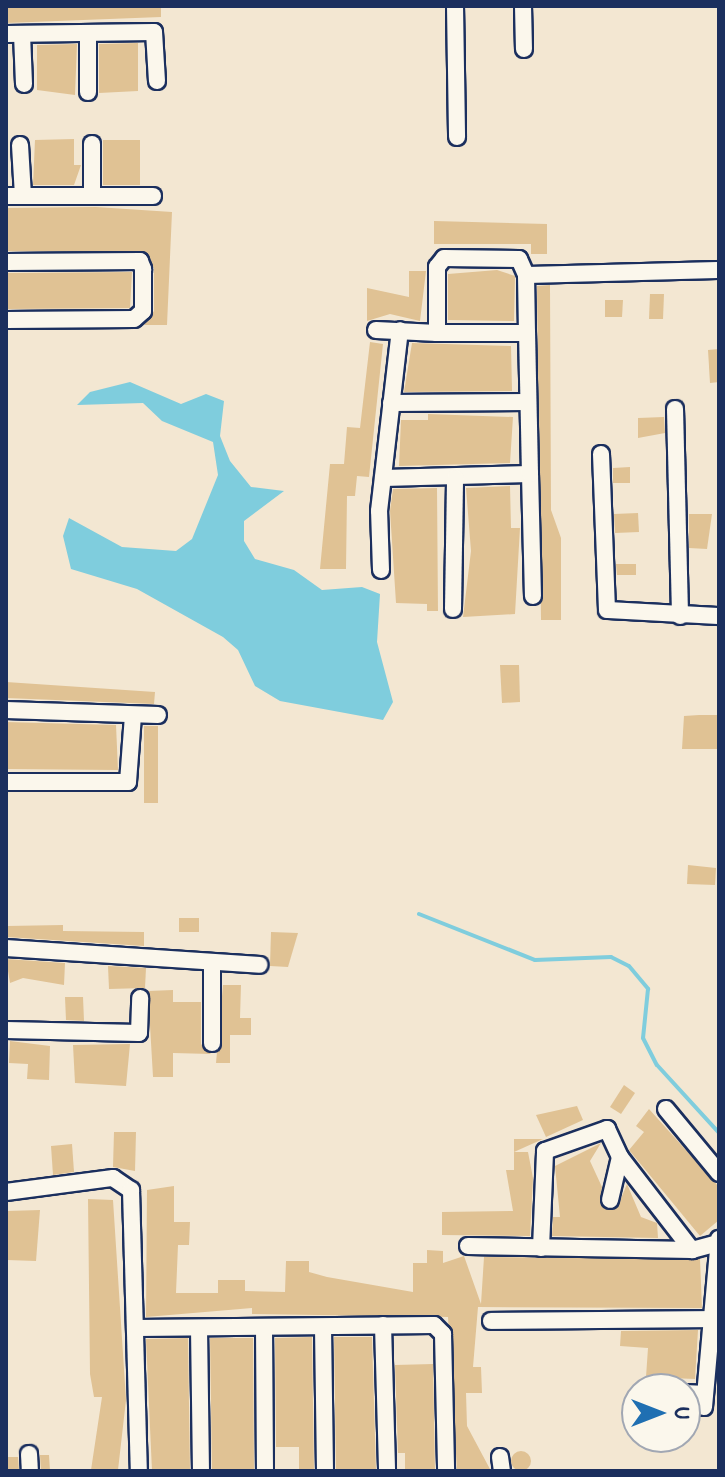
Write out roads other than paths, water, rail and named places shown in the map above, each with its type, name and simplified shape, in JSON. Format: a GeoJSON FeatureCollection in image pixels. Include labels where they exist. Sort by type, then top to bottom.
{"type":"FeatureCollection","features":[{"type":"Feature","properties":{"kind":"street"},"geometry":{"type":"LineString","coordinates":[[455,6],[457,137]]}},
{"type":"Feature","properties":{"kind":"street"},"geometry":{"type":"LineString","coordinates":[[523,6],[524,49]]}},
{"type":"Feature","properties":{"kind":"street"},"geometry":{"type":"LineString","coordinates":[[24,84],[14,34],[154,32],[157,81]]}},
{"type":"Feature","properties":{"kind":"street"},"geometry":{"type":"LineString","coordinates":[[88,33],[88,92]]}},
{"type":"Feature","properties":{"kind":"street"},"geometry":{"type":"LineString","coordinates":[[92,144],[92,196]]}},
{"type":"Feature","properties":{"kind":"street"},"geometry":{"type":"LineString","coordinates":[[20,145],[14,196],[153,196]]}},
{"type":"Feature","properties":{"kind":"street"},"geometry":{"type":"LineString","coordinates":[[437,333],[437,267],[444,258],[519,259],[526,275],[533,596]]}},
{"type":"Feature","properties":{"kind":"street"},"geometry":{"type":"LineString","coordinates":[[6,262],[140,261],[143,269],[143,311],[134,319],[6,320]]}},
{"type":"Feature","properties":{"kind":"street"},"geometry":{"type":"LineString","coordinates":[[526,275],[719,270]]}},
{"type":"Feature","properties":{"kind":"street"},"geometry":{"type":"LineString","coordinates":[[376,330],[527,333]]}},
{"type":"Feature","properties":{"kind":"street"},"geometry":{"type":"LineString","coordinates":[[381,570],[383,478],[400,330]]}},
{"type":"Feature","properties":{"kind":"street"},"geometry":{"type":"LineString","coordinates":[[391,403],[527,402]]}},
{"type":"Feature","properties":{"kind":"street"},"geometry":{"type":"LineString","coordinates":[[675,409],[680,616]]}},
{"type":"Feature","properties":{"kind":"street"},"geometry":{"type":"LineString","coordinates":[[601,454],[607,610],[719,616]]}},
{"type":"Feature","properties":{"kind":"street"},"geometry":{"type":"LineString","coordinates":[[383,478],[530,474]]}},
{"type":"Feature","properties":{"kind":"street"},"geometry":{"type":"LineString","coordinates":[[453,609],[455,478]]}},
{"type":"Feature","properties":{"kind":"street"},"geometry":{"type":"LineString","coordinates":[[6,710],[158,715]]}},
{"type":"Feature","properties":{"kind":"street"},"geometry":{"type":"LineString","coordinates":[[6,782],[128,782],[133,716]]}},
{"type":"Feature","properties":{"kind":"street"},"geometry":{"type":"LineString","coordinates":[[6,948],[259,965]]}},
{"type":"Feature","properties":{"kind":"street"},"geometry":{"type":"LineString","coordinates":[[212,964],[212,1043]]}},
{"type":"Feature","properties":{"kind":"street"},"geometry":{"type":"LineString","coordinates":[[6,1030],[139,1033],[140,998]]}},
{"type":"Feature","properties":{"kind":"street"},"geometry":{"type":"LineString","coordinates":[[666,1109],[719,1173]]}},
{"type":"Feature","properties":{"kind":"street"},"geometry":{"type":"LineString","coordinates":[[541,1248],[545,1151],[601,1126],[620,1157],[692,1250]]}},
{"type":"Feature","properties":{"kind":"street"},"geometry":{"type":"LineString","coordinates":[[610,1200],[620,1157]]}},
{"type":"Feature","properties":{"kind":"street"},"geometry":{"type":"LineString","coordinates":[[6,1192],[127,1182],[137,1328],[139,1471]]}},
{"type":"Feature","properties":{"kind":"street"},"geometry":{"type":"LineString","coordinates":[[468,1246],[692,1250],[717,1241],[704,1401],[701,1400]]}},
{"type":"Feature","properties":{"kind":"street"},"geometry":{"type":"LineString","coordinates":[[491,1321],[711,1319]]}},
{"type":"Feature","properties":{"kind":"street"},"geometry":{"type":"LineString","coordinates":[[383,1325],[387,1471]]}},
{"type":"Feature","properties":{"kind":"street"},"geometry":{"type":"LineString","coordinates":[[137,1328],[434,1325],[443,1334],[446,1471]]}},
{"type":"Feature","properties":{"kind":"street"},"geometry":{"type":"LineString","coordinates":[[323,1327],[325,1471]]}},
{"type":"Feature","properties":{"kind":"street"},"geometry":{"type":"LineString","coordinates":[[199,1328],[201,1471]]}},
{"type":"Feature","properties":{"kind":"street"},"geometry":{"type":"LineString","coordinates":[[264,1328],[265,1471]]}},
{"type":"Feature","properties":{"kind":"street"},"geometry":{"type":"LineString","coordinates":[[29,1454],[30,1471]]}},
{"type":"Feature","properties":{"kind":"water"},"geometry":{"type":"Polygon","coordinates":[[[130,382],[181,404],[206,394],[224,401],[220,436],[230,461],[251,487],[284,491],[244,521],[244,541],[255,559],[294,570],[322,590],[362,587],[380,594],[377,642],[393,702],[383,720],[280,701],[255,686],[238,650],[223,637],[137,589],[71,569],[63,536],[69,518],[122,547],[176,551],[192,539],[218,475],[213,442],[162,421],[143,403],[77,405],[90,392],[130,382]]]}},
{"type":"Feature","properties":{"kind":"waterway"},"geometry":{"type":"LineString","coordinates":[[419,914],[535,960],[611,957],[629,966],[648,989],[643,1038],[657,1065],[719,1133]]}}]}
